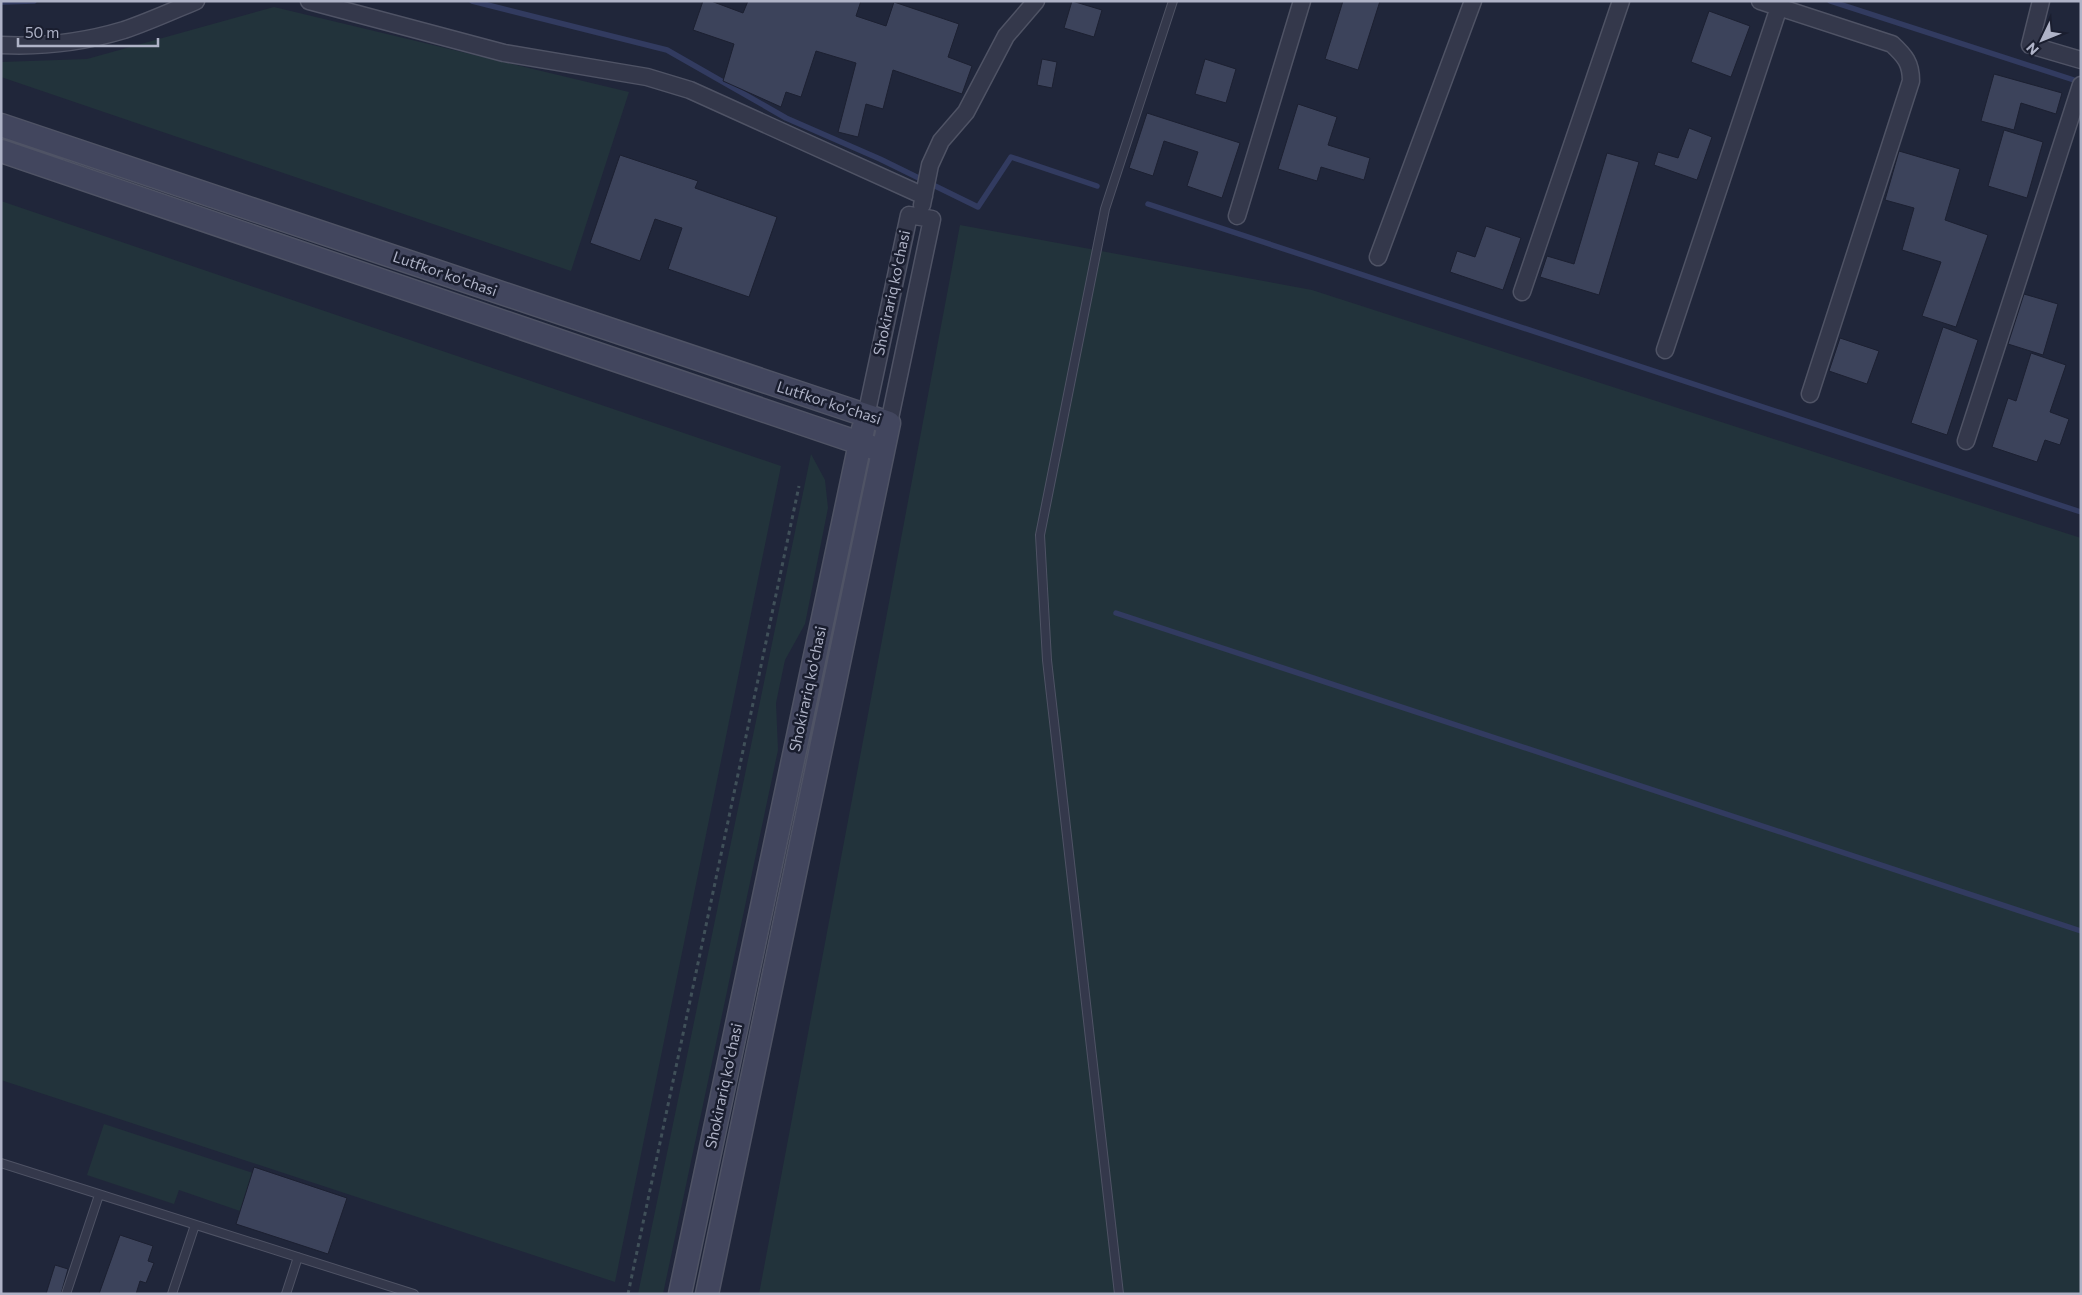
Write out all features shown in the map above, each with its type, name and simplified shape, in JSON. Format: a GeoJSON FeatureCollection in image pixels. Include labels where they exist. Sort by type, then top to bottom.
{"type":"FeatureCollection","features":[{"type":"Feature","properties":{"kind":"main road","name":"Lutfkor ko'chasi"},"geometry":{"type":"LineString","coordinates":[[1,125],[889,423]]}},
{"type":"Feature","properties":{"kind":"main road","name":"Lutfkor ko'chasi"},"geometry":{"type":"LineString","coordinates":[[1,151],[883,451]]}},
{"type":"Feature","properties":{"kind":"main road","name":"Shokirariq ko'chasi"},"geometry":{"type":"LineString","coordinates":[[680,1294],[866,416]]}},
{"type":"Feature","properties":{"kind":"main road","name":"Shokirariq ko'chasi"},"geometry":{"type":"LineString","coordinates":[[707,1294],[889,423]]}},
{"type":"Feature","properties":{"kind":"street"},"geometry":{"type":"LineString","coordinates":[[1,45],[25,46],[79,41],[124,30],[196,1]]}},
{"type":"Feature","properties":{"kind":"street"},"geometry":{"type":"LineString","coordinates":[[309,1],[504,53],[647,77],[690,90],[924,196]]}},
{"type":"Feature","properties":{"kind":"street"},"geometry":{"type":"LineString","coordinates":[[919,216],[930,165],[942,141],[966,112],[1006,36],[1036,1]]}},
{"type":"Feature","properties":{"kind":"street"},"geometry":{"type":"LineString","coordinates":[[1237,216],[1302,1]]}},
{"type":"Feature","properties":{"kind":"street"},"geometry":{"type":"LineString","coordinates":[[1378,257],[1472,1]]}},
{"type":"Feature","properties":{"kind":"street"},"geometry":{"type":"LineString","coordinates":[[1522,292],[1621,1]]}},
{"type":"Feature","properties":{"kind":"street"},"geometry":{"type":"LineString","coordinates":[[1760,1],[1892,44],[1903,55],[1911,69],[1911,82],[1810,394]]}},
{"type":"Feature","properties":{"kind":"street"},"geometry":{"type":"LineString","coordinates":[[2041,1],[2030,45],[2081,60]]}},
{"type":"Feature","properties":{"kind":"street"},"geometry":{"type":"LineString","coordinates":[[1665,350],[1779,8]]}},
{"type":"Feature","properties":{"kind":"street"},"geometry":{"type":"LineString","coordinates":[[1966,441],[2081,86]]}},
{"type":"Feature","properties":{"kind":"street","name":"Shokirariq ko'chasi"},"geometry":{"type":"LineString","coordinates":[[866,416],[909,215],[932,219],[889,423]]}},
{"type":"Feature","properties":{"kind":"lane"},"geometry":{"type":"LineString","coordinates":[[1119,1294],[1047,660],[1040,535],[1105,209],[1173,1]]}},
{"type":"Feature","properties":{"kind":"lane"},"geometry":{"type":"LineString","coordinates":[[2,1166],[298,1257],[387,1290],[414,1294]]}},
{"type":"Feature","properties":{"kind":"lane"},"geometry":{"type":"LineString","coordinates":[[66,1294],[99,1195]]}},
{"type":"Feature","properties":{"kind":"lane"},"geometry":{"type":"LineString","coordinates":[[172,1294],[195,1225]]}},
{"type":"Feature","properties":{"kind":"lane"},"geometry":{"type":"LineString","coordinates":[[286,1294],[298,1257]]}},
{"type":"Feature","properties":{"kind":"path"},"geometry":{"type":"LineString","coordinates":[[628,1294],[799,486]]}},
{"type":"Feature","properties":{"kind":"shaded area"},"geometry":{"type":"Polygon","coordinates":[[[274,7],[629,92],[571,271],[1,77],[1,62],[87,59],[274,7]]]}},
{"type":"Feature","properties":{"kind":"shaded area"},"geometry":{"type":"Polygon","coordinates":[[[1,201],[781,466],[615,1282],[1,1080],[1,201]]]}},
{"type":"Feature","properties":{"kind":"shaded area"},"geometry":{"type":"Polygon","coordinates":[[[960,225],[1312,290],[2081,538],[2081,1294],[759,1294],[960,225]]]}},
{"type":"Feature","properties":{"kind":"shaded area"},"geometry":{"type":"Polygon","coordinates":[[[811,454],[825,480],[828,508],[805,624],[785,660],[776,703],[778,750],[663,1294],[638,1294],[811,454]]]}},
{"type":"Feature","properties":{"kind":"shaded area"},"geometry":{"type":"Polygon","coordinates":[[[104,1124],[253,1173],[240,1211],[179,1190],[174,1204],[87,1175],[104,1124]]]}},
{"type":"Feature","properties":{"kind":"building"},"geometry":{"type":"Polygon","coordinates":[[[703,1],[711,1],[743,13],[748,1],[861,1],[856,16],[886,26],[894,2],[959,24],[948,57],[972,66],[962,94],[893,70],[883,109],[866,104],[858,137],[838,132],[856,63],[816,51],[801,97],[786,92],[781,107],[723,81],[734,44],[693,30],[703,1]]]}},
{"type":"Feature","properties":{"kind":"building"},"geometry":{"type":"Polygon","coordinates":[[[1072,1],[1102,10],[1094,37],[1064,28],[1072,1]]]}},
{"type":"Feature","properties":{"kind":"building"},"geometry":{"type":"Polygon","coordinates":[[[1343,1],[1380,1],[1358,70],[1325,59],[1343,1]]]}},
{"type":"Feature","properties":{"kind":"building"},"geometry":{"type":"Polygon","coordinates":[[[1709,11],[1750,26],[1731,77],[1691,62],[1709,11]]]}},
{"type":"Feature","properties":{"kind":"building"},"geometry":{"type":"Polygon","coordinates":[[[1042,59],[1057,62],[1052,88],[1037,85],[1042,59]]]}},
{"type":"Feature","properties":{"kind":"building"},"geometry":{"type":"Polygon","coordinates":[[[1205,59],[1236,69],[1226,103],[1195,94],[1205,59]]]}},
{"type":"Feature","properties":{"kind":"building"},"geometry":{"type":"Polygon","coordinates":[[[1994,74],[2062,93],[2056,114],[2021,103],[2014,130],[1981,121],[1994,74]]]}},
{"type":"Feature","properties":{"kind":"building"},"geometry":{"type":"Polygon","coordinates":[[[1298,104],[1337,117],[1328,145],[1370,158],[1364,180],[1321,167],[1317,181],[1278,169],[1298,104]]]}},
{"type":"Feature","properties":{"kind":"building"},"geometry":{"type":"Polygon","coordinates":[[[1147,113],[1240,143],[1222,198],[1187,186],[1198,152],[1164,141],[1153,176],[1129,168],[1147,113]]]}},
{"type":"Feature","properties":{"kind":"building"},"geometry":{"type":"Polygon","coordinates":[[[1689,128],[1712,137],[1697,180],[1654,165],[1658,152],[1678,158],[1689,128]]]}},
{"type":"Feature","properties":{"kind":"building"},"geometry":{"type":"Polygon","coordinates":[[[2004,130],[2043,142],[2027,198],[1988,186],[2004,130]]]}},
{"type":"Feature","properties":{"kind":"building"},"geometry":{"type":"Polygon","coordinates":[[[1899,151],[1960,169],[1945,220],[1988,235],[1956,327],[1922,316],[1941,262],[1902,250],[1914,208],[1885,200],[1899,151]]]}},
{"type":"Feature","properties":{"kind":"building"},"geometry":{"type":"Polygon","coordinates":[[[1607,153],[1639,162],[1599,295],[1540,277],[1547,256],[1574,264],[1607,153]]]}},
{"type":"Feature","properties":{"kind":"building"},"geometry":{"type":"Polygon","coordinates":[[[620,155],[698,181],[695,188],[777,217],[749,297],[668,269],[682,228],[655,219],[640,261],[590,243],[620,155]]]}},
{"type":"Feature","properties":{"kind":"building"},"geometry":{"type":"Polygon","coordinates":[[[1486,226],[1521,238],[1503,290],[1450,272],[1457,251],[1475,257],[1486,226]]]}},
{"type":"Feature","properties":{"kind":"building"},"geometry":{"type":"Polygon","coordinates":[[[2024,294],[2058,304],[2043,355],[2008,344],[2024,294]]]}},
{"type":"Feature","properties":{"kind":"building"},"geometry":{"type":"Polygon","coordinates":[[[1943,327],[1978,340],[1947,435],[1911,423],[1943,327]]]}},
{"type":"Feature","properties":{"kind":"building"},"geometry":{"type":"Polygon","coordinates":[[[1840,338],[1879,351],[1867,384],[1829,371],[1840,338]]]}},
{"type":"Feature","properties":{"kind":"building"},"geometry":{"type":"Polygon","coordinates":[[[2031,353],[2066,365],[2050,412],[2069,419],[2060,445],[2045,440],[2037,462],[1992,447],[2008,398],[2016,401],[2031,353]]]}},
{"type":"Feature","properties":{"kind":"building"},"geometry":{"type":"Polygon","coordinates":[[[254,1167],[347,1198],[328,1254],[236,1224],[254,1167]]]}},
{"type":"Feature","properties":{"kind":"building"},"geometry":{"type":"Polygon","coordinates":[[[120,1235],[153,1246],[148,1261],[154,1263],[146,1283],[140,1281],[136,1294],[99,1294],[120,1235]]]}},
{"type":"Feature","properties":{"kind":"building"},"geometry":{"type":"Polygon","coordinates":[[[55,1265],[68,1269],[61,1294],[46,1294],[55,1265]]]}},
{"type":"Feature","properties":{"kind":"waterway"},"geometry":{"type":"LineString","coordinates":[[1,2],[34,1]]}},
{"type":"Feature","properties":{"kind":"waterway"},"geometry":{"type":"LineString","coordinates":[[472,1],[667,50],[786,118],[880,159],[978,207],[1011,157],[1097,186]]}},
{"type":"Feature","properties":{"kind":"waterway"},"geometry":{"type":"LineString","coordinates":[[1830,1],[2080,82]]}},
{"type":"Feature","properties":{"kind":"waterway"},"geometry":{"type":"LineString","coordinates":[[1148,204],[2081,512]]}},
{"type":"Feature","properties":{"kind":"waterway"},"geometry":{"type":"LineString","coordinates":[[1116,613],[2081,931]]}}]}
